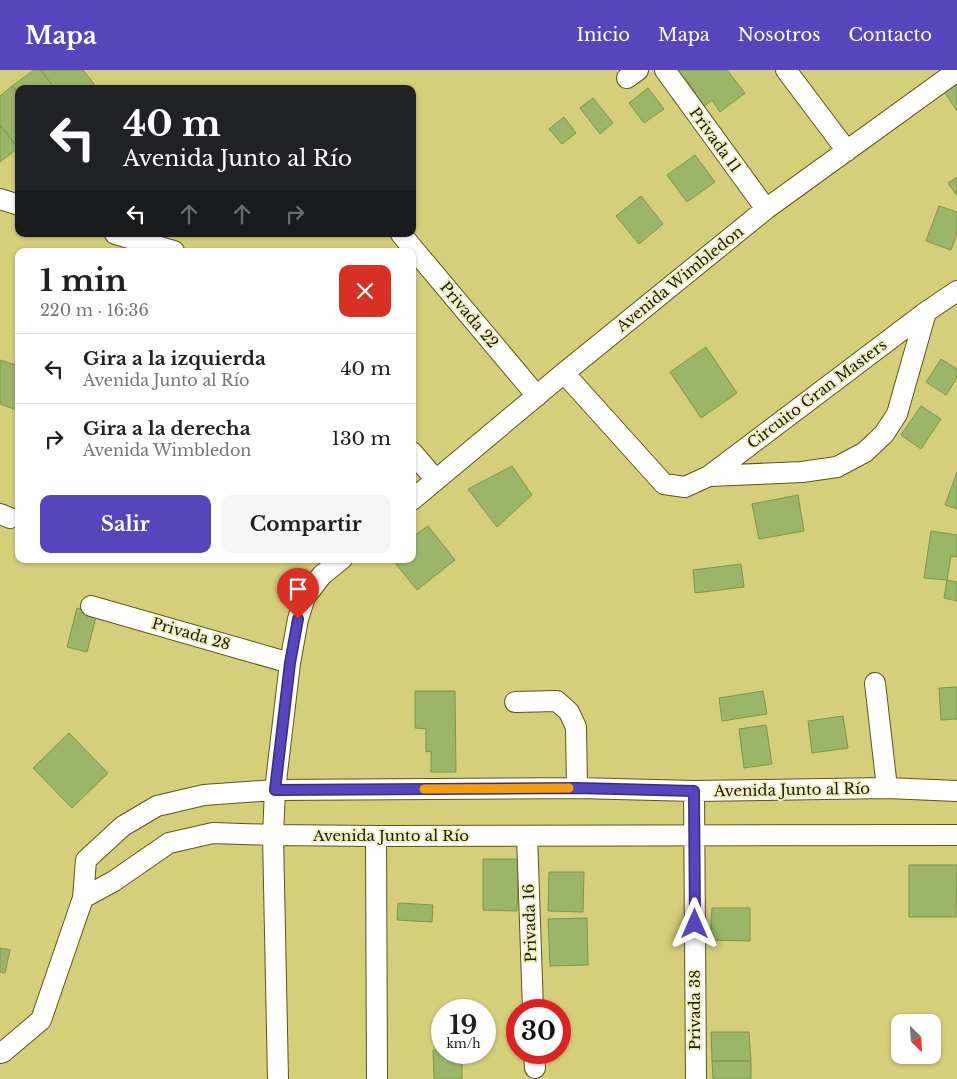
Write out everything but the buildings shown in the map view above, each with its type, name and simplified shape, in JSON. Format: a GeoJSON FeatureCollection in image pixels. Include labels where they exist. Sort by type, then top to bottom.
{"type":"FeatureCollection","features":[{"type":"Feature","properties":{"kind":"street","name":"Privada 11"},"geometry":{"type":"LineString","coordinates":[[665,70],[766,210]]}},
{"type":"Feature","properties":{"kind":"street"},"geometry":{"type":"LineString","coordinates":[[786,70],[847,151]]}},
{"type":"Feature","properties":{"kind":"street","name":"Avenida Wimbledon"},"geometry":{"type":"LineString","coordinates":[[416,497],[564,373],[766,210],[957,71]]}},
{"type":"Feature","properties":{"kind":"street"},"geometry":{"type":"LineString","coordinates":[[0,199],[15,204]]}},
{"type":"Feature","properties":{"kind":"street"},"geometry":{"type":"LineString","coordinates":[[125,237],[164,248]]}},
{"type":"Feature","properties":{"kind":"street","name":"Privada 22"},"geometry":{"type":"LineString","coordinates":[[404,237],[413,248]]}},
{"type":"Feature","properties":{"kind":"street","name":"Privada 22"},"geometry":{"type":"LineString","coordinates":[[416,252],[537,396]]}},
{"type":"Feature","properties":{"kind":"street","name":"Circuito Gran Masters"},"geometry":{"type":"LineString","coordinates":[[564,373],[664,484],[685,487],[709,476],[926,312],[957,291]]}},
{"type":"Feature","properties":{"kind":"street","name":"Circuito Gran Masters"},"geometry":{"type":"LineString","coordinates":[[709,476],[802,472],[837,467],[865,452],[884,434],[896,414],[926,312]]}},
{"type":"Feature","properties":{"kind":"street"},"geometry":{"type":"LineString","coordinates":[[416,457],[436,480]]}},
{"type":"Feature","properties":{"kind":"street"},"geometry":{"type":"LineString","coordinates":[[278,1079],[273,835],[275,790],[290,663],[304,597],[322,575],[337,563]]}},
{"type":"Feature","properties":{"kind":"street","name":"Privada 28"},"geometry":{"type":"LineString","coordinates":[[91,606],[290,663]]}},
{"type":"Feature","properties":{"kind":"street"},"geometry":{"type":"LineString","coordinates":[[875,683],[886,788]]}},
{"type":"Feature","properties":{"kind":"street"},"geometry":{"type":"LineString","coordinates":[[515,702],[557,702],[569,712],[576,727],[577,788]]}},
{"type":"Feature","properties":{"kind":"street","name":"Avenida Junto al Río"},"geometry":{"type":"LineString","coordinates":[[0,1053],[41,1020],[83,898],[86,860],[123,826],[157,806],[204,795],[275,790],[577,788],[694,791],[886,788],[957,791]]}},
{"type":"Feature","properties":{"kind":"street","name":"Privada 38"},"geometry":{"type":"LineString","coordinates":[[694,791],[696,1079]]}},
{"type":"Feature","properties":{"kind":"street","name":"Avenida Junto al Río"},"geometry":{"type":"LineString","coordinates":[[83,898],[114,881],[169,843],[213,832],[273,835],[376,836],[957,835]]}},
{"type":"Feature","properties":{"kind":"street"},"geometry":{"type":"LineString","coordinates":[[376,836],[377,1079]]}},
{"type":"Feature","properties":{"kind":"street","name":"Privada 16"},"geometry":{"type":"LineString","coordinates":[[527,836],[533,999]]}},
{"type":"Feature","properties":{"kind":"slow traffic"},"geometry":{"type":"LineString","coordinates":[[424,789],[569,788]]}},
{"type":"Feature","properties":{"kind":"route"},"geometry":{"type":"LineString","coordinates":[[298,619],[290,663],[275,790],[577,788],[694,791],[695,924]]}}]}
